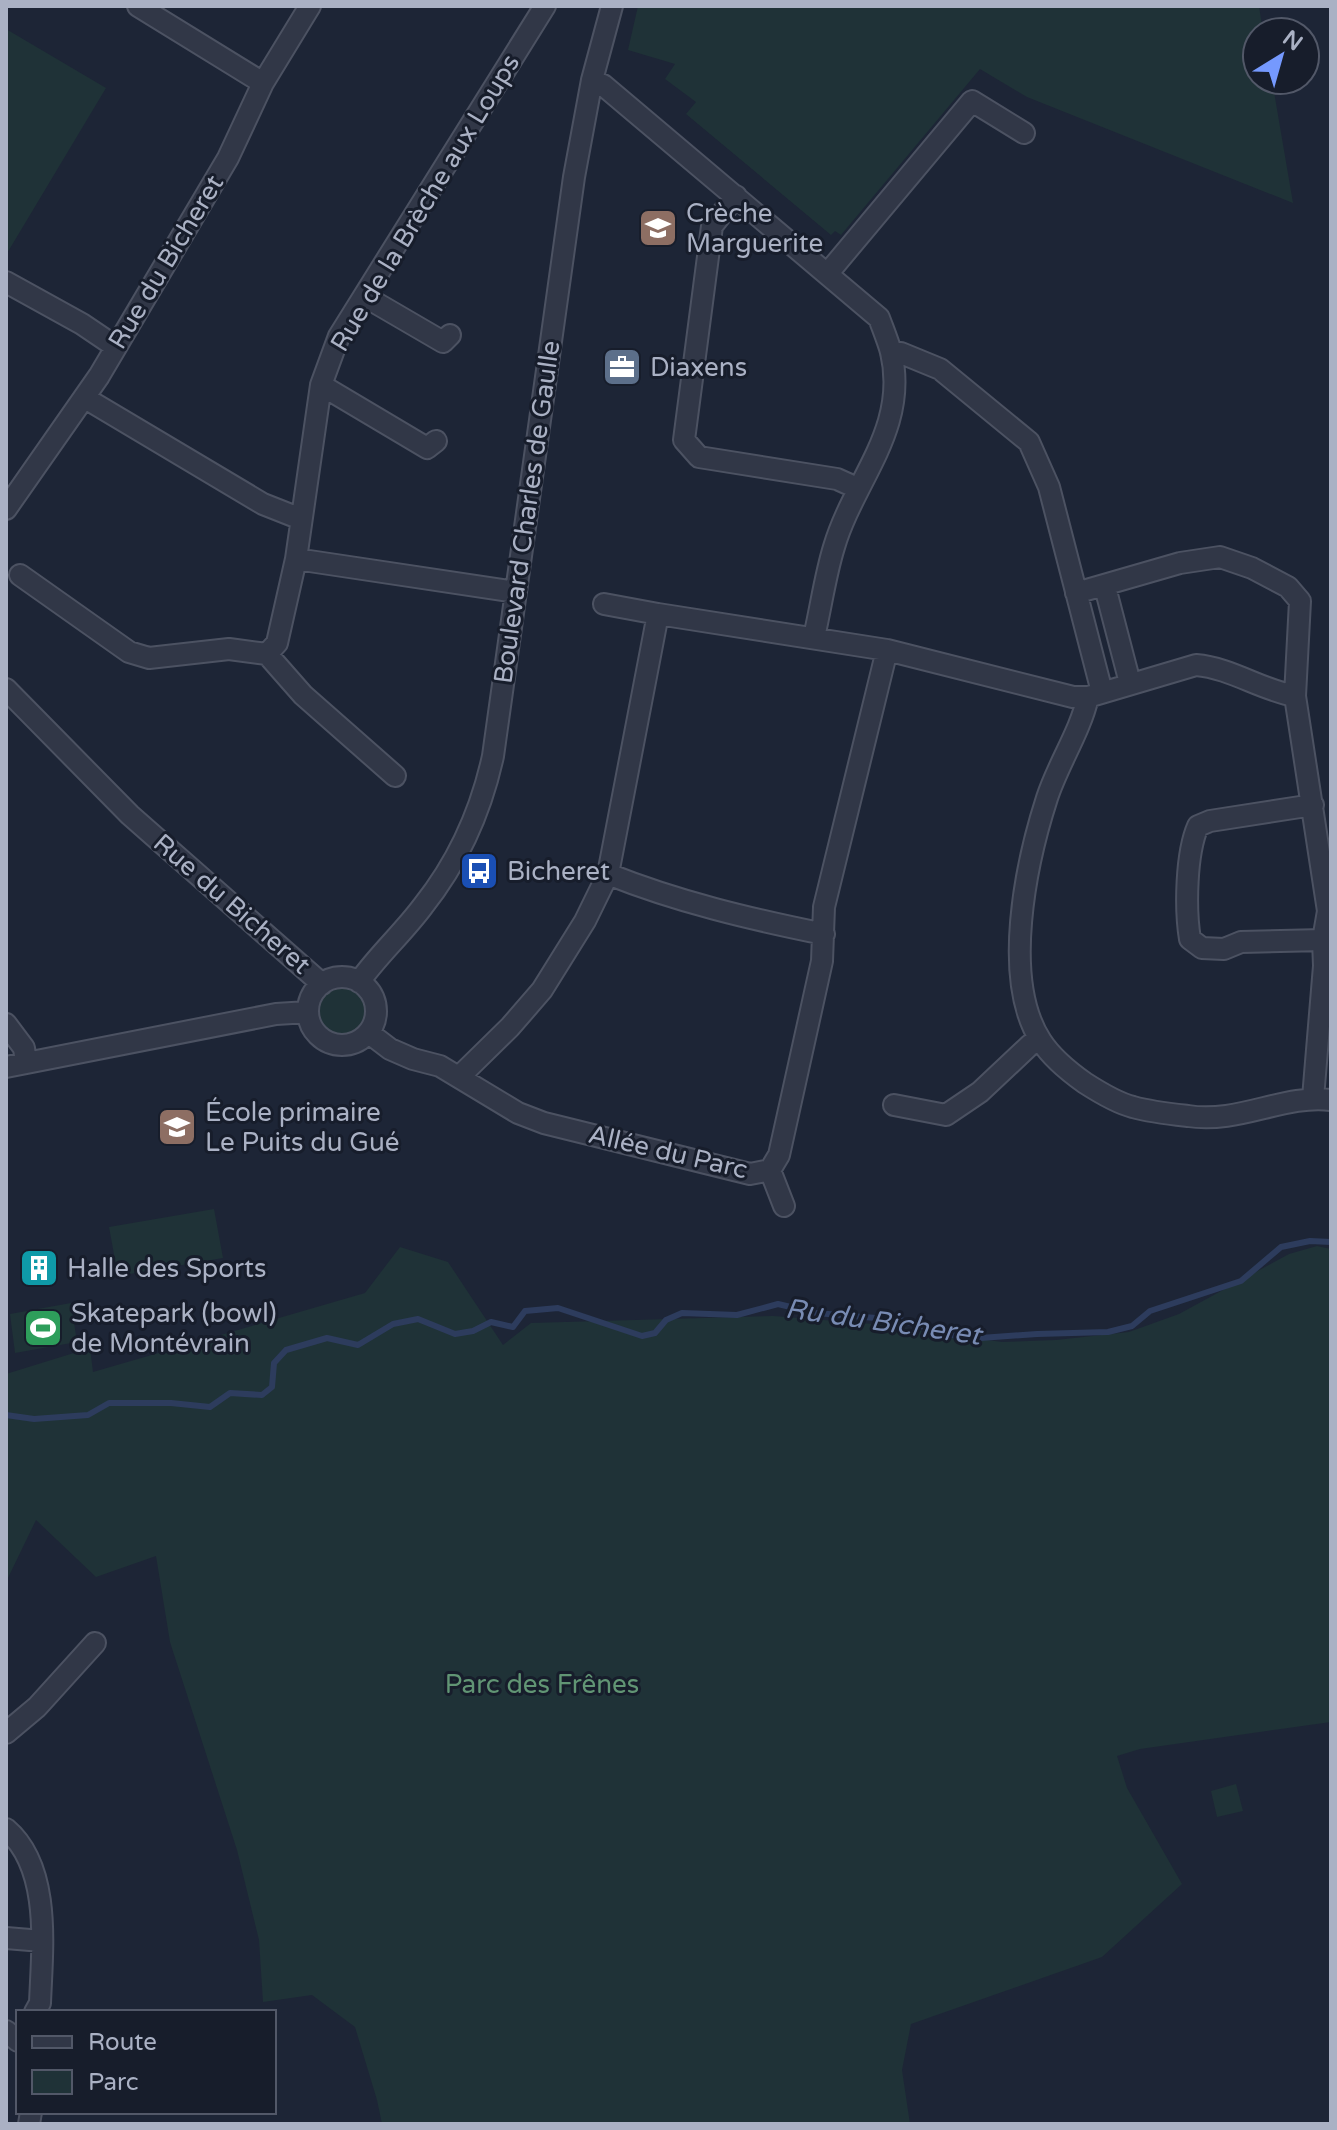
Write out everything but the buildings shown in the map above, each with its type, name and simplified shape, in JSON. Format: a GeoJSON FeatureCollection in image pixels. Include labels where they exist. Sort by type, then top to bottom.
{"type":"FeatureCollection","features":[{"type":"Feature","properties":{"kind":"street"},"geometry":{"type":"LineString","coordinates":[[138,6],[263,83]]}},
{"type":"Feature","properties":{"kind":"street","name":"Rue du Bicheret"},"geometry":{"type":"LineString","coordinates":[[6,509],[85,398],[116,347],[228,158],[263,83],[310,6]]}},
{"type":"Feature","properties":{"kind":"street","name":"Rue de la Brèche aux Loups"},"geometry":{"type":"LineString","coordinates":[[267,654],[277,643],[296,559],[321,385],[339,336],[545,6]]}},
{"type":"Feature","properties":{"kind":"street"},"geometry":{"type":"LineString","coordinates":[[594,6],[607,28]]}},
{"type":"Feature","properties":{"kind":"street","name":"Boulevard Charles de Gaulle"},"geometry":{"type":"LineString","coordinates":[[359,982],[423,906],[449,869],[477,813],[493,756],[574,177],[592,80],[612,6]]}},
{"type":"Feature","properties":{"kind":"street"},"geometry":{"type":"LineString","coordinates":[[592,80],[603,85],[879,318],[891,353],[895,394],[889,427],[876,459],[857,488],[834,547],[814,637]]}},
{"type":"Feature","properties":{"kind":"street"},"geometry":{"type":"LineString","coordinates":[[828,273],[972,101],[1024,133]]}},
{"type":"Feature","properties":{"kind":"street"},"geometry":{"type":"LineString","coordinates":[[736,196],[712,226],[684,440],[699,457],[837,479],[857,488]]}},
{"type":"Feature","properties":{"kind":"street"},"geometry":{"type":"LineString","coordinates":[[6,282],[82,324],[116,347]]}},
{"type":"Feature","properties":{"kind":"street"},"geometry":{"type":"LineString","coordinates":[[364,296],[443,342],[450,335]]}},
{"type":"Feature","properties":{"kind":"street"},"geometry":{"type":"LineString","coordinates":[[891,353],[901,353],[940,369],[1029,442],[1049,487],[1076,593],[1095,694],[1047,796],[1027,873],[1018,947],[1024,997],[1040,1040],[1067,1070],[1098,1091],[1131,1107],[1193,1117],[1243,1115],[1299,1099],[1322,1099],[1323,940],[1328,911],[1295,696],[1300,601],[1288,587],[1252,568],[1220,557],[1180,563],[1076,593]]}},
{"type":"Feature","properties":{"kind":"street"},"geometry":{"type":"LineString","coordinates":[[321,385],[427,448],[436,441]]}},
{"type":"Feature","properties":{"kind":"street"},"geometry":{"type":"LineString","coordinates":[[85,398],[263,504],[301,519]]}},
{"type":"Feature","properties":{"kind":"street"},"geometry":{"type":"LineString","coordinates":[[296,559],[516,592]]}},
{"type":"Feature","properties":{"kind":"street"},"geometry":{"type":"LineString","coordinates":[[20,575],[129,652],[149,658],[229,649],[267,654],[303,695],[395,776]]}},
{"type":"Feature","properties":{"kind":"street"},"geometry":{"type":"LineString","coordinates":[[1105,587],[1130,683]]}},
{"type":"Feature","properties":{"kind":"street"},"geometry":{"type":"LineString","coordinates":[[604,604],[887,650],[1073,697],[1095,694],[1176,670],[1205,666],[1295,696]]}},
{"type":"Feature","properties":{"kind":"street"},"geometry":{"type":"LineString","coordinates":[[460,1076],[542,990],[585,921],[608,874],[658,614]]}},
{"type":"Feature","properties":{"kind":"street","name":"Allée du Parc"},"geometry":{"type":"LineString","coordinates":[[369,1033],[390,1049],[440,1066],[518,1113],[544,1123],[750,1174],[770,1170],[779,1155],[822,961],[815,932],[824,907],[887,650]]}},
{"type":"Feature","properties":{"kind":"street","name":"Rue du Bicheret"},"geometry":{"type":"LineString","coordinates":[[6,689],[130,815],[322,984]]}},
{"type":"Feature","properties":{"kind":"street"},"geometry":{"type":"LineString","coordinates":[[1313,805],[1210,821],[1198,826],[1190,860],[1188,926],[1190,939],[1202,948],[1224,949],[1241,942],[1265,940],[1323,940]]}},
{"type":"Feature","properties":{"kind":"street"},"geometry":{"type":"LineString","coordinates":[[608,874],[712,910],[815,932]]}},
{"type":"Feature","properties":{"kind":"street"},"geometry":{"type":"LineString","coordinates":[[340,977],[359,982],[370,992],[375,1005],[375,1020],[369,1033],[358,1042],[345,1046],[331,1044],[319,1037],[311,1026],[308,1012],[314,991],[340,977]]}},
{"type":"Feature","properties":{"kind":"street"},"geometry":{"type":"LineString","coordinates":[[16,1065],[276,1014],[308,1012]]}},
{"type":"Feature","properties":{"kind":"street"},"geometry":{"type":"LineString","coordinates":[[6,1024],[24,1048],[16,1065]]}},
{"type":"Feature","properties":{"kind":"street"},"geometry":{"type":"LineString","coordinates":[[894,1105],[946,1115],[980,1092],[1030,1045],[1040,1040]]}},
{"type":"Feature","properties":{"kind":"street"},"geometry":{"type":"LineString","coordinates":[[770,1170],[784,1206]]}},
{"type":"Feature","properties":{"kind":"street"},"geometry":{"type":"LineString","coordinates":[[6,1733],[37,1707],[95,1643]]}},
{"type":"Feature","properties":{"kind":"street"},"geometry":{"type":"LineString","coordinates":[[6,1829],[16,1837],[33,1870],[43,1925],[40,2003],[36,2010]]}},
{"type":"Feature","properties":{"kind":"street"},"geometry":{"type":"LineString","coordinates":[[6,1938],[42,1941]]}},
{"type":"Feature","properties":{"kind":"green space"},"geometry":{"type":"Polygon","coordinates":[[[638,6],[1259,6],[1261,16],[1241,16],[1241,96],[1275,96],[1293,203],[1027,97],[980,69],[841,235],[835,231],[831,235],[686,114],[696,102],[665,79],[675,64],[628,50],[638,6]]]}},
{"type":"Feature","properties":{"kind":"green space"},"geometry":{"type":"Polygon","coordinates":[[[6,29],[106,88],[6,255],[6,29]]]}},
{"type":"Feature","properties":{"kind":"green space"},"geometry":{"type":"Polygon","coordinates":[[[341,986],[359,994],[367,1012],[359,1030],[341,1038],[323,1030],[315,1012],[323,994],[341,986]]]}},
{"type":"Feature","properties":{"kind":"green space"},"geometry":{"type":"Polygon","coordinates":[[[214,1209],[223,1258],[118,1276],[109,1227],[214,1209]]]}},
{"type":"Feature","properties":{"kind":"green space","name":"Parc des Frênes"},"geometry":{"type":"Polygon","coordinates":[[[1317,1246],[1331,1249],[1331,1722],[1140,1749],[1117,1756],[1127,1788],[1182,1884],[1102,1957],[911,2024],[902,2070],[910,2124],[382,2124],[355,2027],[312,1995],[263,2002],[259,1940],[237,1850],[170,1642],[156,1556],[96,1577],[36,1520],[6,1582],[6,1374],[90,1348],[93,1372],[365,1293],[400,1247],[448,1262],[503,1345],[531,1323],[773,1316],[873,1324],[1002,1342],[1129,1332],[1179,1314],[1289,1254],[1317,1246]]]}},
{"type":"Feature","properties":{"kind":"green space","name":"Skatepark (bowl) de Montévrain"},"geometry":{"type":"Polygon","coordinates":[[[71,1303],[77,1342],[15,1353],[10,1314],[71,1303]]]}},
{"type":"Feature","properties":{"kind":"green space"},"geometry":{"type":"Polygon","coordinates":[[[1236,1784],[1243,1811],[1217,1817],[1211,1791],[1236,1784]]]}},
{"type":"Feature","properties":{"kind":"waterway","name":"Ru du Bicheret"},"geometry":{"type":"LineString","coordinates":[[6,1415],[34,1419],[88,1415],[109,1403],[171,1403],[210,1407],[230,1393],[262,1395],[272,1387],[274,1363],[286,1350],[327,1338],[358,1345],[393,1324],[418,1319],[455,1334],[473,1331],[491,1322],[513,1327],[525,1311],[558,1308],[642,1336],[655,1333],[666,1320],[682,1313],[737,1315],[778,1304],[816,1313],[900,1320],[967,1339],[1108,1332],[1132,1326],[1150,1311],[1241,1281],[1281,1247],[1310,1241],[1331,1242]]}},
{"type":"Feature","properties":{"kind":"place","name":"Crèche Marguerite"},"geometry":{"type":"Point","coordinates":[658,228]}},
{"type":"Feature","properties":{"kind":"place","name":"Diaxens"},"geometry":{"type":"Point","coordinates":[622,367]}},
{"type":"Feature","properties":{"kind":"place","name":"Bicheret"},"geometry":{"type":"Point","coordinates":[479,871]}},
{"type":"Feature","properties":{"kind":"place","name":"École primaire Le Puits du Gué"},"geometry":{"type":"Point","coordinates":[177,1127]}},
{"type":"Feature","properties":{"kind":"place","name":"Halle des Sports"},"geometry":{"type":"Point","coordinates":[39,1268]}},
{"type":"Feature","properties":{"kind":"place","name":"Skatepark (bowl) de Montévrain"},"geometry":{"type":"Point","coordinates":[43,1328]}}]}
